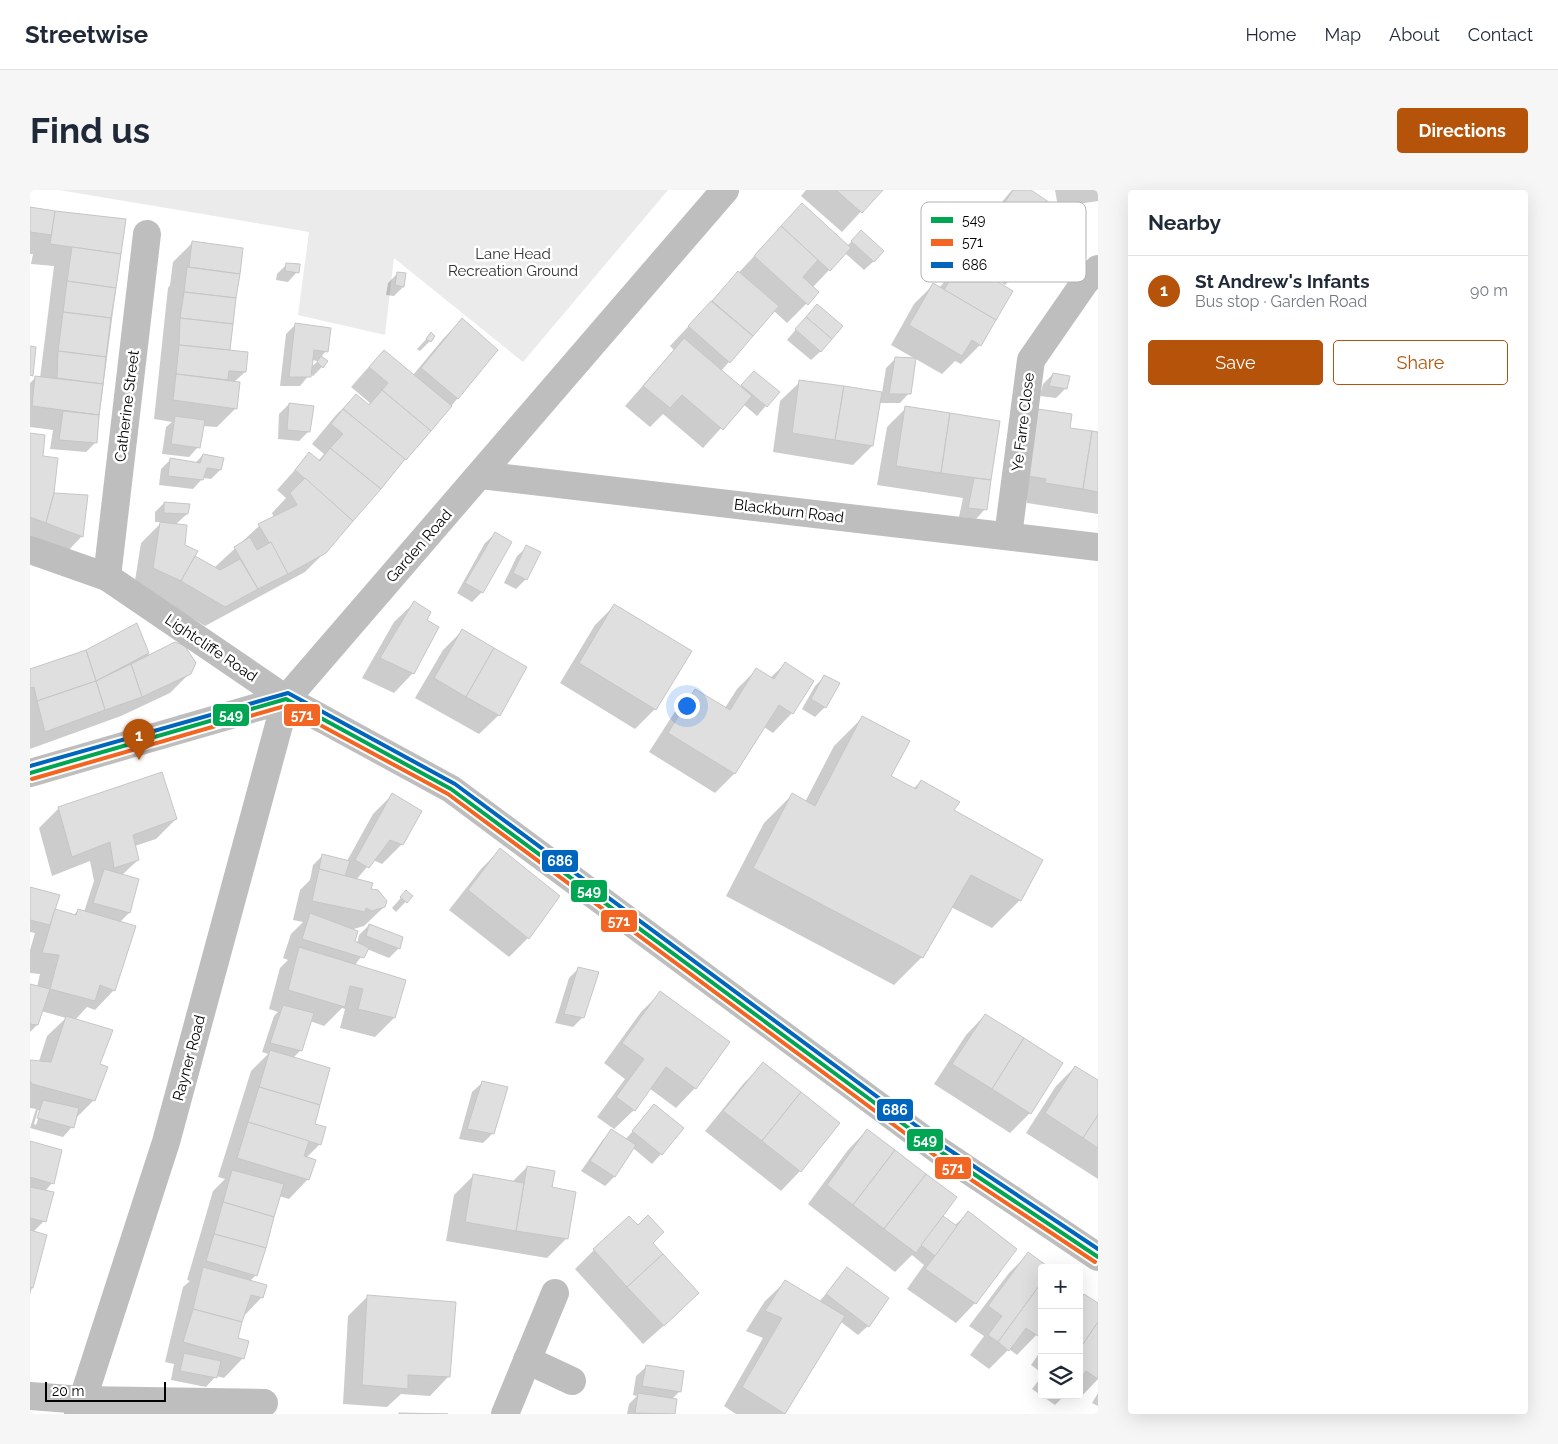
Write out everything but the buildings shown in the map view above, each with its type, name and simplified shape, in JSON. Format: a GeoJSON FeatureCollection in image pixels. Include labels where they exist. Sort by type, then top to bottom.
{"type":"FeatureCollection","features":[{"type":"Feature","properties":{"kind":"street","name":"Garden Road"},"geometry":{"type":"LineString","coordinates":[[286,698],[725,190]]}},
{"type":"Feature","properties":{"kind":"street","name":"Catherine Street"},"geometry":{"type":"LineString","coordinates":[[107,577],[147,234]]}},
{"type":"Feature","properties":{"kind":"street","name":"Ye Farre Close"},"geometry":{"type":"LineString","coordinates":[[1086,281],[1098,269]]}},
{"type":"Feature","properties":{"kind":"street","name":"Ye Farre Close"},"geometry":{"type":"LineString","coordinates":[[1008,536],[1031,360],[1085,282]]}},
{"type":"Feature","properties":{"kind":"street","name":"Blackburn Road"},"geometry":{"type":"LineString","coordinates":[[480,475],[1098,548]]}},
{"type":"Feature","properties":{"kind":"street","name":"Lightcliffe Road"},"geometry":{"type":"LineString","coordinates":[[30,550],[107,577],[286,698],[451,789],[942,1152],[1098,1257]]}},
{"type":"Feature","properties":{"kind":"street"},"geometry":{"type":"LineString","coordinates":[[30,773],[286,698]]}},
{"type":"Feature","properties":{"kind":"street","name":"Rayner Road"},"geometry":{"type":"LineString","coordinates":[[80,1407],[166,1142],[286,698]]}},
{"type":"Feature","properties":{"kind":"street"},"geometry":{"type":"LineString","coordinates":[[505,1414],[555,1293]]}},
{"type":"Feature","properties":{"kind":"street"},"geometry":{"type":"LineString","coordinates":[[528,1360],[572,1381]]}},
{"type":"Feature","properties":{"kind":"street"},"geometry":{"type":"LineString","coordinates":[[30,1396],[80,1407],[264,1403]]}},
{"type":"Feature","properties":{"kind":"green space","name":"Lane Head Recreation Ground"},"geometry":{"type":"Polygon","coordinates":[[[59,190],[668,190],[523,362],[394,258],[385,335],[298,315],[309,232],[59,190]]]}},
{"type":"Feature","properties":{"kind":"transit line","name":"686"},"geometry":{"type":"LineString","coordinates":[[30,766],[288,693],[455,784],[945,1147],[1098,1249]]}},
{"type":"Feature","properties":{"kind":"transit line","name":"549"},"geometry":{"type":"LineString","coordinates":[[30,773],[286,699],[451,789],[941,1152],[1098,1257]]}},
{"type":"Feature","properties":{"kind":"transit line","name":"571"},"geometry":{"type":"LineString","coordinates":[[32,779],[285,706],[448,794],[937,1157],[1095,1262]]}},
{"type":"Feature","properties":{"kind":"place","name":"St Andrew's Infants"},"geometry":{"type":"Point","coordinates":[139,760]}}]}
